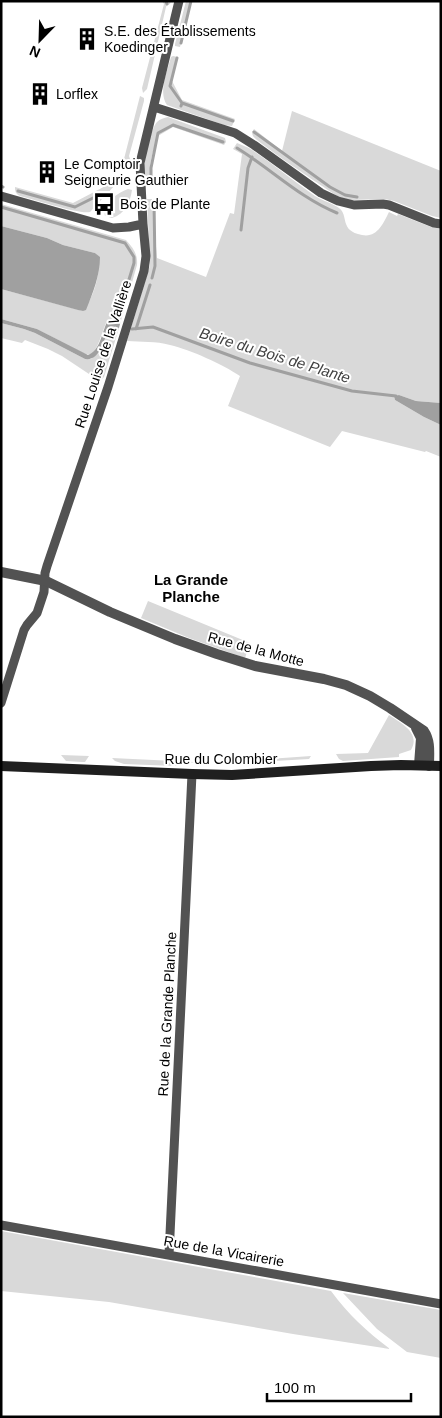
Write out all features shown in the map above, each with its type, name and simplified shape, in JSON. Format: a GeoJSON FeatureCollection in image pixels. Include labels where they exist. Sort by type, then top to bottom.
{"type":"FeatureCollection","features":[{"type":"Feature","properties":{"kind":"main road","name":"Rue du Colombier"},"geometry":{"type":"LineString","coordinates":[[1,766],[192,774],[244,774],[371,766],[441,766]]}},
{"type":"Feature","properties":{"kind":"street","name":"Rue Louise de la Vallière"},"geometry":{"type":"LineString","coordinates":[[1,704],[24,630],[37,612],[44,592],[45,570],[108,387],[144,271],[146,256],[140,164],[179,1]]}},
{"type":"Feature","properties":{"kind":"street"},"geometry":{"type":"LineString","coordinates":[[154,107],[235,133],[321,193],[338,201],[354,205],[389,205],[441,224]]}},
{"type":"Feature","properties":{"kind":"street"},"geometry":{"type":"LineString","coordinates":[[1,196],[113,228],[143,224]]}},
{"type":"Feature","properties":{"kind":"street","name":"Rue de la Motte"},"geometry":{"type":"LineString","coordinates":[[1,572],[46,581],[110,612],[200,648],[255,666],[346,685],[370,696],[424,731],[429,748],[424,765]]}},
{"type":"Feature","properties":{"kind":"street","name":"Rue de la Grande Planche"},"geometry":{"type":"LineString","coordinates":[[169,1255],[192,774]]}},
{"type":"Feature","properties":{"kind":"street","name":"Rue de la Vicairerie"},"geometry":{"type":"LineString","coordinates":[[1,1226],[441,1304]]}},
{"type":"Feature","properties":{"kind":"shaded area"},"geometry":{"type":"Polygon","coordinates":[[[162,1],[171,1],[166,7],[147,89],[143,93],[142,88],[164,4],[162,1]]]}},
{"type":"Feature","properties":{"kind":"shaded area"},"geometry":{"type":"Polygon","coordinates":[[[186,1],[192,1],[180,47],[175,46],[175,44],[186,1]]]}},
{"type":"Feature","properties":{"kind":"shaded area"},"geometry":{"type":"Polygon","coordinates":[[[171,57],[178,57],[172,81],[182,100],[235,119],[232,126],[224,125],[167,105],[164,100],[163,88],[171,57]]]}},
{"type":"Feature","properties":{"kind":"shaded area"},"geometry":{"type":"Polygon","coordinates":[[[140,96],[144,98],[144,101],[129,156],[131,162],[126,163],[124,159],[140,96]]]}},
{"type":"Feature","properties":{"kind":"shaded area"},"geometry":{"type":"Polygon","coordinates":[[[292,111],[441,171],[441,218],[385,199],[350,200],[339,197],[308,177],[253,136],[254,129],[282,151],[292,111]]]}},
{"type":"Feature","properties":{"kind":"shaded area"},"geometry":{"type":"Polygon","coordinates":[[[168,117],[225,138],[226,142],[224,145],[173,127],[158,136],[151,161],[151,177],[147,177],[144,169],[152,131],[157,122],[168,117]]]}},
{"type":"Feature","properties":{"kind":"shaded area"},"geometry":{"type":"Polygon","coordinates":[[[237,143],[258,154],[315,196],[339,208],[344,215],[347,227],[355,233],[367,235],[376,232],[389,212],[441,229],[441,403],[416,401],[399,395],[394,396],[395,400],[441,425],[441,457],[426,451],[342,431],[330,447],[228,406],[240,376],[224,367],[178,347],[154,342],[127,341],[150,265],[147,199],[152,199],[157,258],[206,277],[230,213],[234,214],[242,154],[233,149],[237,143]]]}},
{"type":"Feature","properties":{"kind":"shaded area"},"geometry":{"type":"Polygon","coordinates":[[[115,181],[117,183],[90,212],[67,209],[20,196],[16,193],[15,189],[15,187],[73,203],[115,181]]]}},
{"type":"Feature","properties":{"kind":"shaded area"},"geometry":{"type":"Polygon","coordinates":[[[128,189],[132,190],[124,211],[112,218],[105,216],[104,211],[111,199],[128,189]]]}},
{"type":"Feature","properties":{"kind":"shaded area"},"geometry":{"type":"Polygon","coordinates":[[[1,204],[126,240],[136,254],[137,265],[120,324],[112,320],[106,323],[98,345],[91,354],[83,353],[37,329],[1,319],[1,289],[83,311],[93,293],[99,257],[95,253],[1,226],[1,204]]]}},
{"type":"Feature","properties":{"kind":"shaded area"},"geometry":{"type":"Polygon","coordinates":[[[1,226],[95,253],[100,257],[94,291],[86,310],[78,310],[1,289],[1,226]]]}},
{"type":"Feature","properties":{"kind":"shaded area"},"geometry":{"type":"Polygon","coordinates":[[[1,319],[37,329],[88,355],[98,345],[107,322],[112,320],[120,324],[119,328],[109,327],[101,348],[95,357],[85,359],[35,333],[1,323],[1,319]]]}},
{"type":"Feature","properties":{"kind":"shaded area"},"geometry":{"type":"Polygon","coordinates":[[[1,323],[35,333],[85,359],[91,359],[99,353],[109,327],[119,328],[104,377],[101,380],[48,349],[25,340],[22,343],[1,338],[1,323]]]}},
{"type":"Feature","properties":{"kind":"shaded area"},"geometry":{"type":"Polygon","coordinates":[[[399,395],[416,401],[441,403],[441,425],[395,400],[394,396],[399,395]]]}},
{"type":"Feature","properties":{"kind":"shaded area"},"geometry":{"type":"Polygon","coordinates":[[[148,601],[250,643],[245,658],[141,618],[148,601]]]}},
{"type":"Feature","properties":{"kind":"shaded area"},"geometry":{"type":"Polygon","coordinates":[[[389,715],[404,725],[412,734],[413,744],[411,750],[399,754],[399,757],[343,761],[339,759],[336,754],[368,753],[389,715]]]}},
{"type":"Feature","properties":{"kind":"shaded area"},"geometry":{"type":"Polygon","coordinates":[[[61,755],[89,756],[85,762],[82,762],[66,761],[61,755]]]}},
{"type":"Feature","properties":{"kind":"shaded area"},"geometry":{"type":"Polygon","coordinates":[[[311,756],[309,759],[241,763],[240,761],[311,756]]]}},
{"type":"Feature","properties":{"kind":"shaded area"},"geometry":{"type":"Polygon","coordinates":[[[112,758],[195,762],[175,766],[124,764],[112,758]]]}},
{"type":"Feature","properties":{"kind":"shaded area"},"geometry":{"type":"Polygon","coordinates":[[[1,1231],[331,1291],[358,1322],[390,1349],[109,1302],[1,1291],[1,1231]]]}},
{"type":"Feature","properties":{"kind":"shaded area"},"geometry":{"type":"Polygon","coordinates":[[[343,1293],[441,1310],[441,1358],[407,1352],[377,1329],[343,1293]]]}},
{"type":"Feature","properties":{"kind":"waterway"},"geometry":{"type":"LineString","coordinates":[[181,43],[191,1]]}},
{"type":"Feature","properties":{"kind":"waterway"},"geometry":{"type":"LineString","coordinates":[[177,58],[170,86],[182,103]]}},
{"type":"Feature","properties":{"kind":"waterway"},"geometry":{"type":"LineString","coordinates":[[181,106],[182,103],[233,121]]}},
{"type":"Feature","properties":{"kind":"waterway"},"geometry":{"type":"LineString","coordinates":[[151,176],[158,133],[173,125],[223,142]]}},
{"type":"Feature","properties":{"kind":"waterway"},"geometry":{"type":"LineString","coordinates":[[254,132],[330,187],[345,195],[357,197]]}},
{"type":"Feature","properties":{"kind":"waterway"},"geometry":{"type":"LineString","coordinates":[[237,148],[298,191],[323,207],[337,213]]}},
{"type":"Feature","properties":{"kind":"waterway"},"geometry":{"type":"LineString","coordinates":[[241,230],[248,168],[252,157]]}},
{"type":"Feature","properties":{"kind":"waterway"},"geometry":{"type":"LineString","coordinates":[[18,191],[75,207]]}},
{"type":"Feature","properties":{"kind":"waterway"},"geometry":{"type":"LineString","coordinates":[[75,207],[97,196]]}},
{"type":"Feature","properties":{"kind":"waterway"},"geometry":{"type":"LineString","coordinates":[[152,278],[155,266],[154,201]]}},
{"type":"Feature","properties":{"kind":"waterway"},"geometry":{"type":"LineString","coordinates":[[1,207],[125,243],[134,257],[134,263],[124,296]]}},
{"type":"Feature","properties":{"kind":"waterway"},"geometry":{"type":"LineString","coordinates":[[136,329],[150,285]]}},
{"type":"Feature","properties":{"kind":"waterway"},"geometry":{"type":"LineString","coordinates":[[115,324],[121,305]]}},
{"type":"Feature","properties":{"kind":"waterway","name":"Boire du Bois de Plante"},"geometry":{"type":"LineString","coordinates":[[132,329],[153,327],[250,363],[352,391],[396,396]]}},
{"type":"Feature","properties":{"kind":"place","name":"S.E. des Établissements Koedinger"},"geometry":{"type":"Point","coordinates":[87,39]}},
{"type":"Feature","properties":{"kind":"place","name":"Lorflex"},"geometry":{"type":"Point","coordinates":[40,94]}},
{"type":"Feature","properties":{"kind":"place","name":"Le Comptoir Seigneurie Gauthier"},"geometry":{"type":"Point","coordinates":[47,172]}},
{"type":"Feature","properties":{"kind":"place","name":"Bois de Plante"},"geometry":{"type":"Point","coordinates":[104,204]}},
{"type":"Feature","properties":{"kind":"district","name":"La Grande Planche"},"geometry":{"type":"Point","coordinates":[191,588]}}]}
